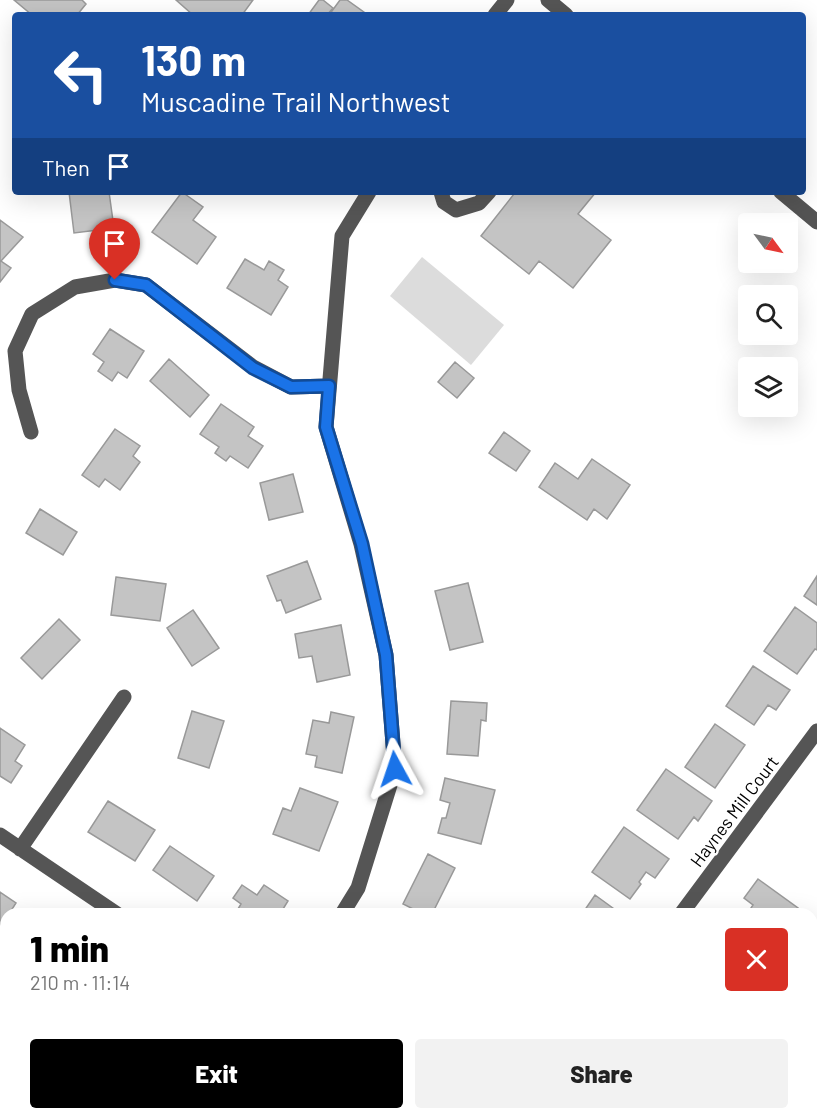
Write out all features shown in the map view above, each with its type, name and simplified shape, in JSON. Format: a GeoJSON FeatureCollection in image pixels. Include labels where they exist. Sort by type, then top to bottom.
{"type":"FeatureCollection","features":[{"type":"Feature","properties":{"kind":"street"},"geometry":{"type":"LineString","coordinates":[[497,12],[507,0]]}},
{"type":"Feature","properties":{"kind":"street"},"geometry":{"type":"LineString","coordinates":[[548,0],[562,12]]}},
{"type":"Feature","properties":{"kind":"street"},"geometry":{"type":"LineString","coordinates":[[346,908],[358,888],[395,769],[386,655],[362,544],[326,427],[342,236],[367,195]]}},
{"type":"Feature","properties":{"kind":"street"},"geometry":{"type":"LineString","coordinates":[[442,195],[444,202],[456,210],[479,203],[486,195]]}},
{"type":"Feature","properties":{"kind":"street"},"geometry":{"type":"LineString","coordinates":[[785,195],[817,222]]}},
{"type":"Feature","properties":{"kind":"street"},"geometry":{"type":"LineString","coordinates":[[31,432],[19,390],[15,351],[32,314],[75,287],[115,280],[146,285],[253,368],[291,387],[329,386]]}},
{"type":"Feature","properties":{"kind":"street"},"geometry":{"type":"LineString","coordinates":[[20,849],[124,697]]}},
{"type":"Feature","properties":{"kind":"street","name":"Haynes Mill Court"},"geometry":{"type":"LineString","coordinates":[[685,908],[817,731]]}},
{"type":"Feature","properties":{"kind":"street"},"geometry":{"type":"LineString","coordinates":[[0,835],[108,908]]}},
{"type":"Feature","properties":{"kind":"shaded area"},"geometry":{"type":"Polygon","coordinates":[[[422,257],[504,325],[471,365],[390,296],[422,257]]]}},
{"type":"Feature","properties":{"kind":"building"},"geometry":{"type":"Polygon","coordinates":[[[14,0],[82,0],[86,4],[79,12],[28,12],[14,0]]]}},
{"type":"Feature","properties":{"kind":"building"},"geometry":{"type":"Polygon","coordinates":[[[176,0],[253,0],[244,12],[190,12],[176,0]]]}},
{"type":"Feature","properties":{"kind":"building"},"geometry":{"type":"Polygon","coordinates":[[[319,0],[323,0],[333,8],[330,12],[310,12],[319,0]]]}},
{"type":"Feature","properties":{"kind":"building"},"geometry":{"type":"Polygon","coordinates":[[[340,0],[347,0],[364,12],[331,12],[340,0]]]}},
{"type":"Feature","properties":{"kind":"building"},"geometry":{"type":"Polygon","coordinates":[[[69,195],[109,195],[114,228],[74,233],[69,195]]]}},
{"type":"Feature","properties":{"kind":"building"},"geometry":{"type":"Polygon","coordinates":[[[180,195],[186,195],[203,207],[193,220],[216,237],[197,264],[152,232],[180,195]]]}},
{"type":"Feature","properties":{"kind":"building"},"geometry":{"type":"Polygon","coordinates":[[[513,195],[594,195],[578,214],[611,240],[573,288],[539,261],[529,274],[481,236],[513,195]]]}},
{"type":"Feature","properties":{"kind":"building"},"geometry":{"type":"Polygon","coordinates":[[[0,220],[23,237],[1,261],[11,268],[0,282],[0,220]]]}},
{"type":"Feature","properties":{"kind":"building"},"geometry":{"type":"Polygon","coordinates":[[[245,259],[264,270],[269,261],[284,270],[278,280],[288,287],[271,315],[227,288],[245,259]]]}},
{"type":"Feature","properties":{"kind":"building"},"geometry":{"type":"Polygon","coordinates":[[[110,329],[144,351],[127,378],[118,372],[112,381],[98,371],[104,362],[93,354],[110,329]]]}},
{"type":"Feature","properties":{"kind":"building"},"geometry":{"type":"Polygon","coordinates":[[[169,359],[209,395],[190,417],[150,381],[169,359]]]}},
{"type":"Feature","properties":{"kind":"building"},"geometry":{"type":"Polygon","coordinates":[[[455,362],[474,378],[457,398],[438,382],[455,362]]]}},
{"type":"Feature","properties":{"kind":"building"},"geometry":{"type":"Polygon","coordinates":[[[221,404],[254,427],[248,436],[263,446],[248,468],[230,456],[226,461],[215,453],[219,447],[200,434],[221,404]]]}},
{"type":"Feature","properties":{"kind":"building"},"geometry":{"type":"Polygon","coordinates":[[[115,429],[140,446],[133,456],[140,462],[120,490],[105,479],[99,487],[82,475],[115,429]]]}},
{"type":"Feature","properties":{"kind":"building"},"geometry":{"type":"Polygon","coordinates":[[[504,432],[530,451],[516,471],[489,453],[504,432]]]}},
{"type":"Feature","properties":{"kind":"building"},"geometry":{"type":"Polygon","coordinates":[[[592,459],[630,485],[607,519],[594,509],[587,520],[539,487],[555,463],[578,479],[592,459]]]}},
{"type":"Feature","properties":{"kind":"building"},"geometry":{"type":"Polygon","coordinates":[[[293,474],[303,512],[269,520],[260,483],[293,474]]]}},
{"type":"Feature","properties":{"kind":"building"},"geometry":{"type":"Polygon","coordinates":[[[40,509],[77,532],[63,555],[26,533],[40,509]]]}},
{"type":"Feature","properties":{"kind":"building"},"geometry":{"type":"Polygon","coordinates":[[[307,561],[321,599],[286,613],[281,600],[277,601],[267,576],[307,561]]]}},
{"type":"Feature","properties":{"kind":"building"},"geometry":{"type":"Polygon","coordinates":[[[817,576],[817,605],[804,596],[817,576]]]}},
{"type":"Feature","properties":{"kind":"building"},"geometry":{"type":"Polygon","coordinates":[[[116,577],[166,584],[160,621],[111,615],[116,577]]]}},
{"type":"Feature","properties":{"kind":"building"},"geometry":{"type":"Polygon","coordinates":[[[468,583],[483,642],[450,650],[435,591],[468,583]]]}},
{"type":"Feature","properties":{"kind":"building"},"geometry":{"type":"Polygon","coordinates":[[[795,607],[817,623],[817,650],[815,649],[797,674],[764,651],[795,607]]]}},
{"type":"Feature","properties":{"kind":"building"},"geometry":{"type":"Polygon","coordinates":[[[193,610],[219,648],[192,666],[167,628],[193,610]]]}},
{"type":"Feature","properties":{"kind":"building"},"geometry":{"type":"Polygon","coordinates":[[[59,619],[80,640],[42,679],[21,658],[59,619]]]}},
{"type":"Feature","properties":{"kind":"building"},"geometry":{"type":"Polygon","coordinates":[[[341,625],[350,675],[317,682],[312,656],[299,658],[295,634],[341,625]]]}},
{"type":"Feature","properties":{"kind":"building"},"geometry":{"type":"Polygon","coordinates":[[[753,666],[790,690],[776,710],[768,705],[754,725],[726,706],[753,666]]]}},
{"type":"Feature","properties":{"kind":"building"},"geometry":{"type":"Polygon","coordinates":[[[451,701],[487,703],[486,721],[481,720],[478,756],[447,754],[451,701]]]}},
{"type":"Feature","properties":{"kind":"building"},"geometry":{"type":"Polygon","coordinates":[[[192,711],[224,721],[209,768],[178,758],[192,711]]]}},
{"type":"Feature","properties":{"kind":"building"},"geometry":{"type":"Polygon","coordinates":[[[331,712],[354,717],[342,773],[315,767],[317,756],[306,754],[313,720],[329,723],[331,712]]]}},
{"type":"Feature","properties":{"kind":"building"},"geometry":{"type":"Polygon","coordinates":[[[715,724],[745,745],[715,788],[685,767],[715,724]]]}},
{"type":"Feature","properties":{"kind":"building"},"geometry":{"type":"Polygon","coordinates":[[[0,728],[25,745],[15,761],[22,766],[11,783],[0,776],[0,728]]]}},
{"type":"Feature","properties":{"kind":"building"},"geometry":{"type":"Polygon","coordinates":[[[666,769],[712,801],[698,821],[694,817],[678,839],[637,810],[666,769]]]}},
{"type":"Feature","properties":{"kind":"building"},"geometry":{"type":"Polygon","coordinates":[[[445,778],[495,790],[481,844],[438,833],[442,818],[446,818],[450,803],[440,800],[445,778]]]}},
{"type":"Feature","properties":{"kind":"building"},"geometry":{"type":"Polygon","coordinates":[[[300,788],[338,802],[319,851],[273,834],[283,808],[291,811],[300,788]]]}},
{"type":"Feature","properties":{"kind":"building"},"geometry":{"type":"Polygon","coordinates":[[[108,801],[155,830],[135,861],[88,832],[108,801]]]}},
{"type":"Feature","properties":{"kind":"building"},"geometry":{"type":"Polygon","coordinates":[[[624,827],[669,859],[655,878],[646,872],[639,882],[641,884],[630,899],[592,872],[624,827]]]}},
{"type":"Feature","properties":{"kind":"building"},"geometry":{"type":"Polygon","coordinates":[[[170,846],[214,876],[197,901],[153,870],[170,846]]]}},
{"type":"Feature","properties":{"kind":"building"},"geometry":{"type":"Polygon","coordinates":[[[428,854],[455,868],[435,908],[411,908],[403,904],[428,854]]]}},
{"type":"Feature","properties":{"kind":"building"},"geometry":{"type":"Polygon","coordinates":[[[758,879],[798,908],[751,908],[753,905],[744,898],[758,879]]]}},
{"type":"Feature","properties":{"kind":"building"},"geometry":{"type":"Polygon","coordinates":[[[242,885],[257,895],[264,885],[288,901],[284,908],[239,908],[241,904],[233,898],[242,885]]]}},
{"type":"Feature","properties":{"kind":"building"},"geometry":{"type":"Polygon","coordinates":[[[0,892],[16,903],[13,908],[0,908],[0,892]]]}},
{"type":"Feature","properties":{"kind":"building"},"geometry":{"type":"Polygon","coordinates":[[[595,895],[613,908],[586,908],[595,895]]]}},
{"type":"Feature","properties":{"kind":"route"},"geometry":{"type":"LineString","coordinates":[[115,280],[146,285],[253,368],[291,387],[329,386],[326,427],[362,544],[386,655],[395,769]]}}]}
